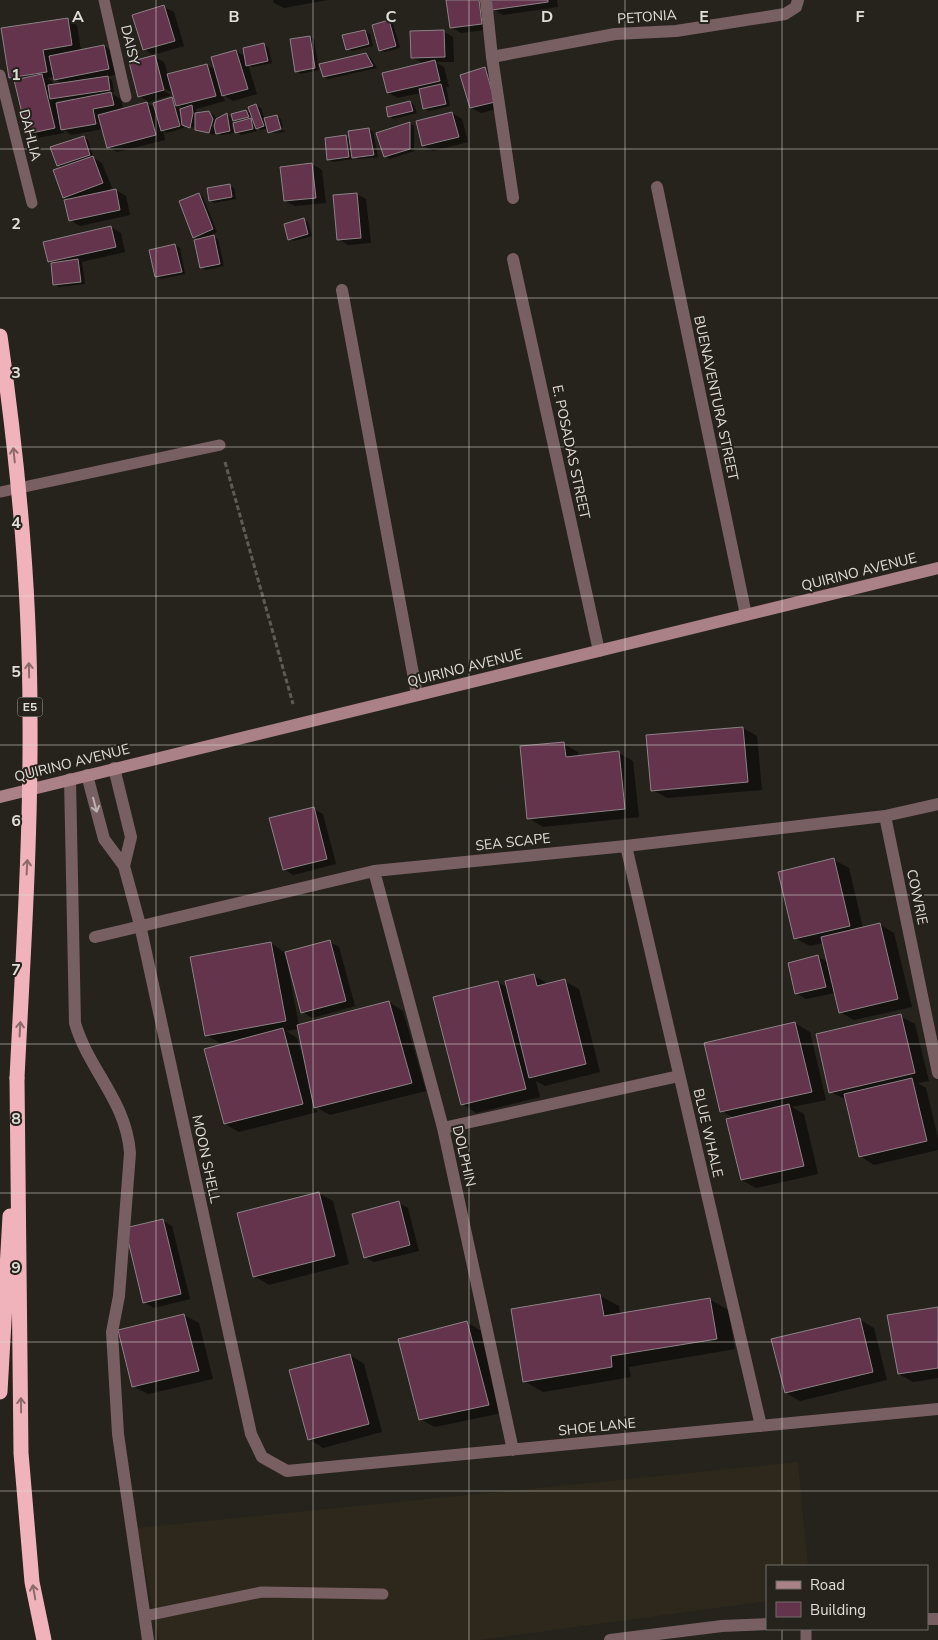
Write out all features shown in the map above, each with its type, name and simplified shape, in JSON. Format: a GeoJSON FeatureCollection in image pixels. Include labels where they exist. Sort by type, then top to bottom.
{"type":"FeatureCollection","features":[{"type":"Feature","properties":{"kind":"highway","name":"E5"},"geometry":{"type":"LineString","coordinates":[[0,336],[20,522],[30,667],[28,842],[0,1392]]}},
{"type":"Feature","properties":{"kind":"highway"},"geometry":{"type":"LineString","coordinates":[[17,1078],[21,1453],[32,1582],[44,1640]]}},
{"type":"Feature","properties":{"kind":"main road","name":"QUIRINO AVENUE"},"geometry":{"type":"LineString","coordinates":[[0,797],[938,568]]}},
{"type":"Feature","properties":{"kind":"street"},"geometry":{"type":"LineString","coordinates":[[486,0],[492,57],[513,198]]}},
{"type":"Feature","properties":{"kind":"street","name":"PETONIA"},"geometry":{"type":"LineString","coordinates":[[492,57],[615,34],[676,31],[785,14],[796,7],[798,0]]}},
{"type":"Feature","properties":{"kind":"street","name":"BUENAVENTURA STREET"},"geometry":{"type":"LineString","coordinates":[[657,187],[746,615]]}},
{"type":"Feature","properties":{"kind":"street","name":"E. POSADAS STREET"},"geometry":{"type":"LineString","coordinates":[[513,259],[599,651]]}},
{"type":"Feature","properties":{"kind":"street"},"geometry":{"type":"LineString","coordinates":[[342,290],[417,695]]}},
{"type":"Feature","properties":{"kind":"street","name":"MOON SHELL"},"geometry":{"type":"LineString","coordinates":[[114,768],[131,837],[124,866]]}},
{"type":"Feature","properties":{"kind":"street","name":"MOON SHELL"},"geometry":{"type":"LineString","coordinates":[[87,775],[104,839],[124,866],[140,925],[251,1434],[262,1457]]}},
{"type":"Feature","properties":{"kind":"street"},"geometry":{"type":"LineString","coordinates":[[70,779],[74,1023],[80,1040],[122,1112],[129,1132],[130,1153],[119,1296],[112,1332],[118,1434],[148,1640]]}},
{"type":"Feature","properties":{"kind":"street","name":"SEA SCAPE"},"geometry":{"type":"LineString","coordinates":[[95,937],[374,871],[626,846],[885,816],[938,804]]}},
{"type":"Feature","properties":{"kind":"street","name":"COWRIE"},"geometry":{"type":"LineString","coordinates":[[885,816],[938,1072]]}},
{"type":"Feature","properties":{"kind":"street","name":"BLUE WHALE"},"geometry":{"type":"LineString","coordinates":[[626,846],[761,1426]]}},
{"type":"Feature","properties":{"kind":"street","name":"DOLPHIN"},"geometry":{"type":"LineString","coordinates":[[374,871],[443,1128],[514,1450]]}},
{"type":"Feature","properties":{"kind":"street"},"geometry":{"type":"LineString","coordinates":[[443,1128],[679,1076]]}},
{"type":"Feature","properties":{"kind":"street","name":"SHOE LANE"},"geometry":{"type":"LineString","coordinates":[[262,1457],[288,1471],[938,1409]]}},
{"type":"Feature","properties":{"kind":"street"},"geometry":{"type":"LineString","coordinates":[[610,1640],[722,1626],[766,1624]]}},
{"type":"Feature","properties":{"kind":"lane","name":"DAISY"},"geometry":{"type":"LineString","coordinates":[[104,0],[126,97]]}},
{"type":"Feature","properties":{"kind":"lane","name":"DAHLIA"},"geometry":{"type":"LineString","coordinates":[[0,75],[32,203]]}},
{"type":"Feature","properties":{"kind":"lane"},"geometry":{"type":"LineString","coordinates":[[0,492],[220,445]]}},
{"type":"Feature","properties":{"kind":"lane"},"geometry":{"type":"LineString","coordinates":[[146,1616],[262,1592],[383,1594]]}},
{"type":"Feature","properties":{"kind":"path"},"geometry":{"type":"LineString","coordinates":[[220,445],[298,724]]}},
{"type":"Feature","properties":{"kind":"shaded area"},"geometry":{"type":"Polygon","coordinates":[[[798,1462],[808,1565],[766,1565],[766,1601],[480,1640],[159,1640],[137,1528],[798,1462]]]}},
{"type":"Feature","properties":{"kind":"building"},"geometry":{"type":"Polygon","coordinates":[[[446,0],[479,0],[482,24],[450,28],[446,0]]]}},
{"type":"Feature","properties":{"kind":"building"},"geometry":{"type":"Polygon","coordinates":[[[490,0],[548,0],[548,2],[492,10],[490,0]]]}},
{"type":"Feature","properties":{"kind":"building"},"geometry":{"type":"Polygon","coordinates":[[[164,5],[175,41],[143,50],[132,15],[164,5]]]}},
{"type":"Feature","properties":{"kind":"building"},"geometry":{"type":"Polygon","coordinates":[[[68,18],[72,45],[43,50],[47,72],[9,78],[1,28],[68,18]]]}},
{"type":"Feature","properties":{"kind":"building"},"geometry":{"type":"Polygon","coordinates":[[[389,20],[396,46],[379,51],[372,25],[389,20]]]}},
{"type":"Feature","properties":{"kind":"building"},"geometry":{"type":"Polygon","coordinates":[[[365,30],[369,44],[346,50],[342,35],[365,30]]]}},
{"type":"Feature","properties":{"kind":"building"},"geometry":{"type":"Polygon","coordinates":[[[444,30],[445,57],[411,58],[410,31],[444,30]]]}},
{"type":"Feature","properties":{"kind":"building"},"geometry":{"type":"Polygon","coordinates":[[[310,36],[315,68],[295,72],[290,39],[310,36]]]}},
{"type":"Feature","properties":{"kind":"building"},"geometry":{"type":"Polygon","coordinates":[[[264,43],[268,61],[246,66],[243,48],[264,43]]]}},
{"type":"Feature","properties":{"kind":"building"},"geometry":{"type":"Polygon","coordinates":[[[104,45],[109,69],[54,80],[49,56],[104,45]]]}},
{"type":"Feature","properties":{"kind":"building"},"geometry":{"type":"Polygon","coordinates":[[[236,50],[248,89],[222,96],[211,57],[236,50]]]}},
{"type":"Feature","properties":{"kind":"building"},"geometry":{"type":"Polygon","coordinates":[[[366,53],[373,66],[323,77],[319,64],[366,53]]]}},
{"type":"Feature","properties":{"kind":"building"},"geometry":{"type":"Polygon","coordinates":[[[155,55],[164,90],[138,97],[129,62],[155,55]]]}},
{"type":"Feature","properties":{"kind":"building"},"geometry":{"type":"Polygon","coordinates":[[[435,60],[440,81],[387,93],[382,73],[435,60]]]}},
{"type":"Feature","properties":{"kind":"building"},"geometry":{"type":"Polygon","coordinates":[[[207,64],[216,96],[176,106],[167,74],[207,64]]]}},
{"type":"Feature","properties":{"kind":"building"},"geometry":{"type":"Polygon","coordinates":[[[485,67],[495,102],[470,108],[460,75],[485,67]]]}},
{"type":"Feature","properties":{"kind":"building"},"geometry":{"type":"Polygon","coordinates":[[[42,74],[55,128],[27,134],[14,80],[42,74]]]}},
{"type":"Feature","properties":{"kind":"building"},"geometry":{"type":"Polygon","coordinates":[[[108,76],[110,90],[50,99],[48,85],[108,76]]]}},
{"type":"Feature","properties":{"kind":"building"},"geometry":{"type":"Polygon","coordinates":[[[441,84],[446,104],[423,109],[419,89],[441,84]]]}},
{"type":"Feature","properties":{"kind":"building"},"geometry":{"type":"Polygon","coordinates":[[[111,92],[114,105],[93,109],[96,124],[61,130],[56,103],[111,92]]]}},
{"type":"Feature","properties":{"kind":"building"},"geometry":{"type":"Polygon","coordinates":[[[172,97],[180,126],[161,131],[153,103],[172,97]]]}},
{"type":"Feature","properties":{"kind":"building"},"geometry":{"type":"Polygon","coordinates":[[[410,101],[413,111],[388,117],[386,107],[410,101]]]}},
{"type":"Feature","properties":{"kind":"building"},"geometry":{"type":"Polygon","coordinates":[[[147,102],[156,135],[107,148],[98,115],[147,102]]]}},
{"type":"Feature","properties":{"kind":"building"},"geometry":{"type":"Polygon","coordinates":[[[256,104],[264,126],[256,129],[248,107],[256,104]]]}},
{"type":"Feature","properties":{"kind":"building"},"geometry":{"type":"Polygon","coordinates":[[[192,105],[193,113],[190,128],[182,125],[180,109],[192,105]]]}},
{"type":"Feature","properties":{"kind":"building"},"geometry":{"type":"Polygon","coordinates":[[[246,110],[249,117],[233,121],[231,114],[246,110]]]}},
{"type":"Feature","properties":{"kind":"building"},"geometry":{"type":"Polygon","coordinates":[[[209,111],[213,119],[209,133],[195,130],[195,113],[209,111]]]}},
{"type":"Feature","properties":{"kind":"building"},"geometry":{"type":"Polygon","coordinates":[[[452,112],[459,137],[422,146],[416,121],[452,112]]]}},
{"type":"Feature","properties":{"kind":"building"},"geometry":{"type":"Polygon","coordinates":[[[227,113],[230,131],[216,134],[214,126],[216,119],[227,113]]]}},
{"type":"Feature","properties":{"kind":"building"},"geometry":{"type":"Polygon","coordinates":[[[277,115],[281,129],[268,133],[264,118],[277,115]]]}},
{"type":"Feature","properties":{"kind":"building"},"geometry":{"type":"Polygon","coordinates":[[[251,118],[253,129],[235,133],[233,123],[251,118]]]}},
{"type":"Feature","properties":{"kind":"building"},"geometry":{"type":"Polygon","coordinates":[[[410,122],[410,149],[384,157],[376,133],[410,122]]]}},
{"type":"Feature","properties":{"kind":"building"},"geometry":{"type":"Polygon","coordinates":[[[369,128],[374,155],[352,158],[348,131],[369,128]]]}},
{"type":"Feature","properties":{"kind":"building"},"geometry":{"type":"Polygon","coordinates":[[[346,135],[349,157],[327,160],[325,138],[346,135]]]}},
{"type":"Feature","properties":{"kind":"building"},"geometry":{"type":"Polygon","coordinates":[[[84,136],[90,155],[57,166],[50,147],[84,136]]]}},
{"type":"Feature","properties":{"kind":"building"},"geometry":{"type":"Polygon","coordinates":[[[93,156],[103,183],[63,198],[53,170],[93,156]]]}},
{"type":"Feature","properties":{"kind":"building"},"geometry":{"type":"Polygon","coordinates":[[[312,163],[316,198],[284,201],[280,167],[312,163]]]}},
{"type":"Feature","properties":{"kind":"building"},"geometry":{"type":"Polygon","coordinates":[[[230,184],[232,197],[209,201],[207,188],[230,184]]]}},
{"type":"Feature","properties":{"kind":"building"},"geometry":{"type":"Polygon","coordinates":[[[116,189],[120,210],[69,221],[64,200],[116,189]]]}},
{"type":"Feature","properties":{"kind":"building"},"geometry":{"type":"Polygon","coordinates":[[[199,193],[213,229],[193,238],[179,201],[199,193]]]}},
{"type":"Feature","properties":{"kind":"building"},"geometry":{"type":"Polygon","coordinates":[[[357,193],[361,238],[337,240],[333,195],[357,193]]]}},
{"type":"Feature","properties":{"kind":"building"},"geometry":{"type":"Polygon","coordinates":[[[304,218],[308,234],[288,240],[284,224],[304,218]]]}},
{"type":"Feature","properties":{"kind":"building"},"geometry":{"type":"Polygon","coordinates":[[[111,226],[116,247],[48,262],[43,242],[111,226]]]}},
{"type":"Feature","properties":{"kind":"building"},"geometry":{"type":"Polygon","coordinates":[[[214,235],[220,264],[200,268],[194,240],[214,235]]]}},
{"type":"Feature","properties":{"kind":"building"},"geometry":{"type":"Polygon","coordinates":[[[175,244],[182,272],[155,277],[149,250],[175,244]]]}},
{"type":"Feature","properties":{"kind":"building"},"geometry":{"type":"Polygon","coordinates":[[[78,259],[81,282],[53,285],[51,263],[78,259]]]}},
{"type":"Feature","properties":{"kind":"building"},"geometry":{"type":"Polygon","coordinates":[[[743,727],[748,782],[651,791],[646,735],[743,727]]]}},
{"type":"Feature","properties":{"kind":"building"},"geometry":{"type":"Polygon","coordinates":[[[564,742],[566,757],[619,751],[625,809],[527,819],[520,746],[564,742]]]}},
{"type":"Feature","properties":{"kind":"building"},"geometry":{"type":"Polygon","coordinates":[[[314,807],[327,859],[283,870],[269,818],[314,807]]]}},
{"type":"Feature","properties":{"kind":"building"},"geometry":{"type":"Polygon","coordinates":[[[834,858],[850,926],[794,939],[778,872],[834,858]]]}},
{"type":"Feature","properties":{"kind":"building"},"geometry":{"type":"Polygon","coordinates":[[[880,923],[898,999],[839,1013],[821,937],[880,923]]]}},
{"type":"Feature","properties":{"kind":"building"},"geometry":{"type":"Polygon","coordinates":[[[330,940],[346,1001],[301,1013],[285,952],[330,940]]]}},
{"type":"Feature","properties":{"kind":"building"},"geometry":{"type":"Polygon","coordinates":[[[271,942],[286,1021],[205,1036],[190,957],[271,942]]]}},
{"type":"Feature","properties":{"kind":"building"},"geometry":{"type":"Polygon","coordinates":[[[818,955],[826,987],[795,994],[788,963],[818,955]]]}},
{"type":"Feature","properties":{"kind":"building"},"geometry":{"type":"Polygon","coordinates":[[[534,974],[537,986],[565,979],[586,1064],[529,1078],[505,981],[534,974]]]}},
{"type":"Feature","properties":{"kind":"building"},"geometry":{"type":"Polygon","coordinates":[[[498,981],[526,1089],[461,1105],[433,997],[498,981]]]}},
{"type":"Feature","properties":{"kind":"building"},"geometry":{"type":"Polygon","coordinates":[[[389,1001],[412,1083],[314,1108],[297,1025],[389,1001]]]}},
{"type":"Feature","properties":{"kind":"building"},"geometry":{"type":"Polygon","coordinates":[[[901,1014],[915,1073],[829,1093],[816,1034],[901,1014]]]}},
{"type":"Feature","properties":{"kind":"building"},"geometry":{"type":"Polygon","coordinates":[[[795,1022],[812,1092],[720,1112],[704,1043],[795,1022]]]}},
{"type":"Feature","properties":{"kind":"building"},"geometry":{"type":"Polygon","coordinates":[[[283,1028],[303,1104],[224,1124],[204,1049],[283,1028]]]}},
{"type":"Feature","properties":{"kind":"building"},"geometry":{"type":"Polygon","coordinates":[[[912,1078],[927,1141],[859,1157],[844,1094],[912,1078]]]}},
{"type":"Feature","properties":{"kind":"building"},"geometry":{"type":"Polygon","coordinates":[[[789,1104],[804,1166],[741,1180],[726,1119],[789,1104]]]}},
{"type":"Feature","properties":{"kind":"building"},"geometry":{"type":"Polygon","coordinates":[[[319,1192],[335,1256],[253,1277],[237,1213],[319,1192]]]}},
{"type":"Feature","properties":{"kind":"building"},"geometry":{"type":"Polygon","coordinates":[[[399,1201],[410,1245],[364,1258],[352,1214],[399,1201]]]}},
{"type":"Feature","properties":{"kind":"building"},"geometry":{"type":"Polygon","coordinates":[[[163,1219],[181,1294],[143,1303],[125,1228],[163,1219]]]}},
{"type":"Feature","properties":{"kind":"building"},"geometry":{"type":"Polygon","coordinates":[[[600,1294],[604,1316],[710,1298],[717,1339],[611,1356],[612,1367],[523,1382],[511,1309],[600,1294]]]}},
{"type":"Feature","properties":{"kind":"building"},"geometry":{"type":"Polygon","coordinates":[[[938,1307],[938,1368],[898,1374],[887,1315],[938,1307]]]}},
{"type":"Feature","properties":{"kind":"building"},"geometry":{"type":"Polygon","coordinates":[[[184,1314],[199,1371],[132,1387],[118,1330],[184,1314]]]}},
{"type":"Feature","properties":{"kind":"building"},"geometry":{"type":"Polygon","coordinates":[[[860,1318],[873,1372],[785,1393],[771,1339],[860,1318]]]}},
{"type":"Feature","properties":{"kind":"building"},"geometry":{"type":"Polygon","coordinates":[[[467,1321],[489,1405],[419,1420],[398,1339],[467,1321]]]}},
{"type":"Feature","properties":{"kind":"building"},"geometry":{"type":"Polygon","coordinates":[[[350,1354],[369,1424],[308,1440],[289,1370],[350,1354]]]}}]}
